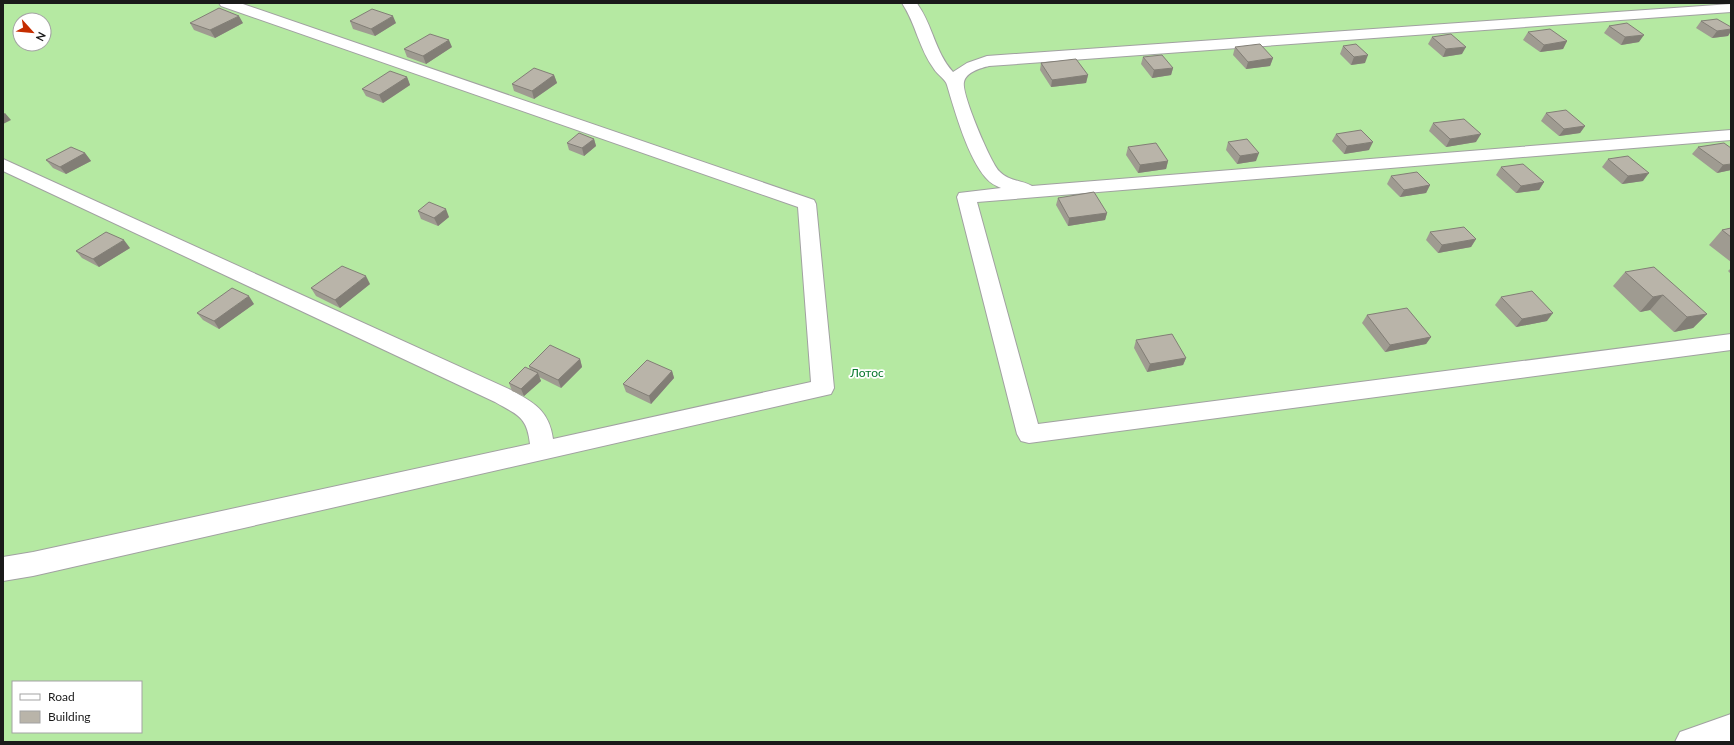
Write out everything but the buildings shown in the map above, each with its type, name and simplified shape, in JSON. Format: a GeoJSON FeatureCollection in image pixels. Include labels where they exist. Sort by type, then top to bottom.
{"type":"FeatureCollection","features":[{"type":"Feature","properties":{"kind":"lane"},"geometry":{"type":"LineString","coordinates":[[3,569],[33,564],[822,388],[807,204],[226,3]]}},
{"type":"Feature","properties":{"kind":"lane"},"geometry":{"type":"LineString","coordinates":[[908,3],[916,10],[928,46],[939,67],[954,83],[957,95],[982,160],[990,173],[999,180],[1013,187],[1032,191]]}},
{"type":"Feature","properties":{"kind":"lane"},"geometry":{"type":"LineString","coordinates":[[954,83],[960,74],[972,67],[987,61],[1003,59],[1731,8]]}},
{"type":"Feature","properties":{"kind":"lane"},"geometry":{"type":"LineString","coordinates":[[1731,135],[966,197],[1029,434],[1731,342]]}},
{"type":"Feature","properties":{"kind":"lane"},"geometry":{"type":"LineString","coordinates":[[3,164],[503,396],[530,412],[540,429],[543,450]]}},
{"type":"Feature","properties":{"kind":"lane"},"geometry":{"type":"LineString","coordinates":[[1690,742],[1731,729]]}},
{"type":"Feature","properties":{"kind":"green space","name":"Лотос"},"geometry":{"type":"Polygon","coordinates":[[[3,3],[1731,3],[1731,742],[3,742],[3,3]]]}}]}
